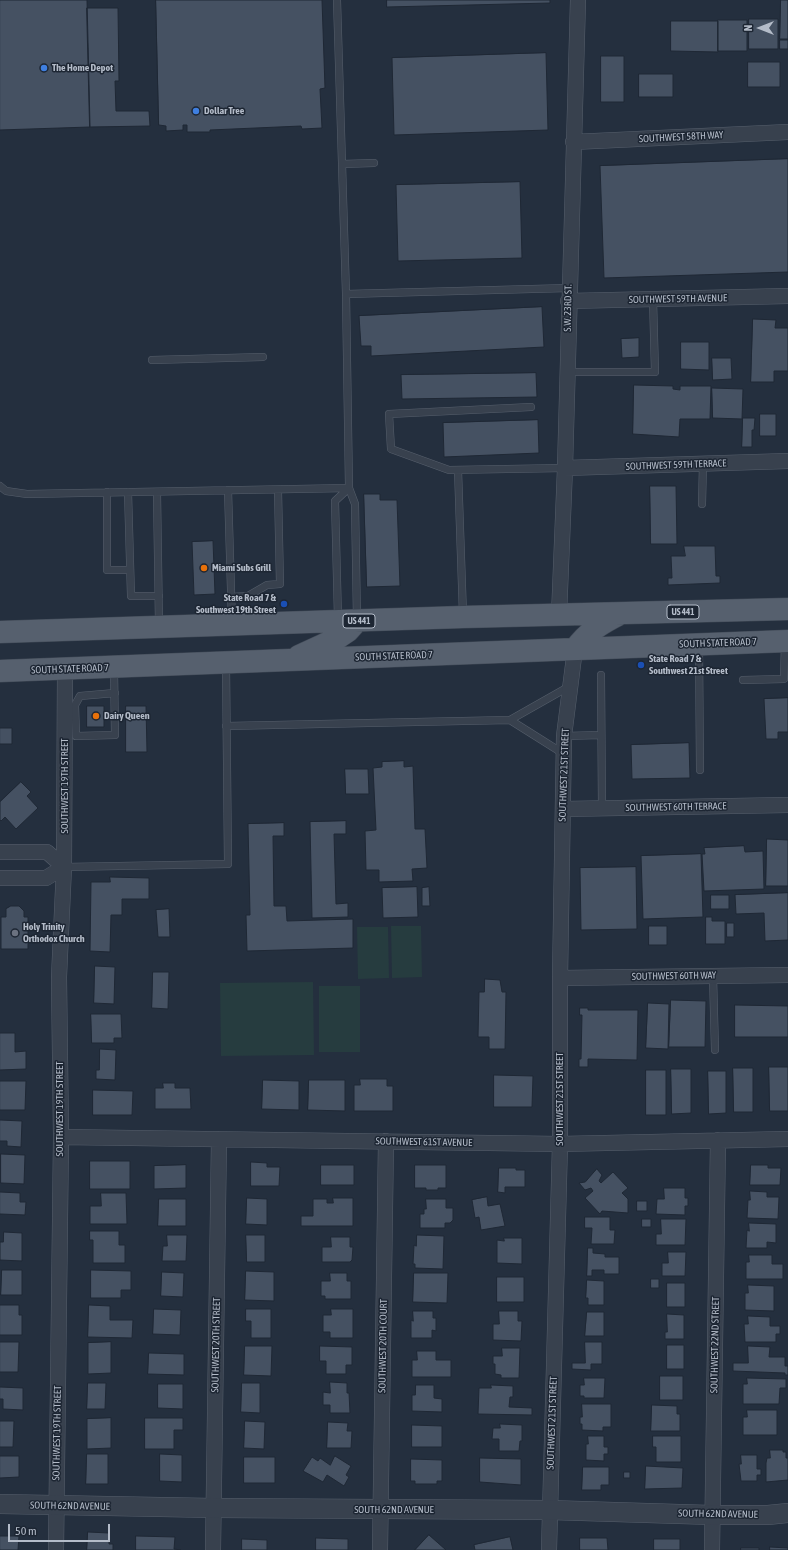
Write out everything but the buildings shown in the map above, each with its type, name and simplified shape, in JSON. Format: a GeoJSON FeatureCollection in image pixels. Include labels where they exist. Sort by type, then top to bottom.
{"type":"FeatureCollection","features":[{"type":"Feature","properties":{"kind":"main road","name":"US 441"},"geometry":{"type":"LineString","coordinates":[[0,632],[788,608]]}},
{"type":"Feature","properties":{"kind":"main road"},"geometry":{"type":"LineString","coordinates":[[575,649],[583,638],[591,631],[621,613]]}},
{"type":"Feature","properties":{"kind":"main road"},"geometry":{"type":"LineString","coordinates":[[512,651],[532,643],[544,635],[559,615]]}},
{"type":"Feature","properties":{"kind":"main road"},"geometry":{"type":"LineString","coordinates":[[290,660],[336,639],[348,631],[347,622]]}},
{"type":"Feature","properties":{"kind":"main road","name":"SOUTH STATE ROAD 7"},"geometry":{"type":"LineString","coordinates":[[0,671],[786,641]]}},
{"type":"Feature","properties":{"kind":"street","name":"S.W. 23RD ST."},"geometry":{"type":"LineString","coordinates":[[559,615],[565,468],[578,0]]}},
{"type":"Feature","properties":{"kind":"street","name":"SOUTHWEST 58TH WAY"},"geometry":{"type":"LineString","coordinates":[[573,142],[788,132]]}},
{"type":"Feature","properties":{"kind":"street","name":"SOUTHWEST 59TH AVENUE"},"geometry":{"type":"LineString","coordinates":[[569,295],[654,299],[788,296]]}},
{"type":"Feature","properties":{"kind":"street","name":"SOUTHWEST 59TH TERRACE"},"geometry":{"type":"LineString","coordinates":[[565,468],[788,461]]}},
{"type":"Feature","properties":{"kind":"street","name":"SOUTHWEST 21ST STREET"},"geometry":{"type":"LineString","coordinates":[[549,1550],[560,1144],[560,978],[564,736],[575,649]]}},
{"type":"Feature","properties":{"kind":"street","name":"SOUTHWEST 19TH STREET"},"geometry":{"type":"LineString","coordinates":[[56,1550],[61,1137],[60,977],[70,725],[65,669]]}},
{"type":"Feature","properties":{"kind":"street","name":"SOUTHWEST 60TH TERRACE"},"geometry":{"type":"LineString","coordinates":[[563,810],[788,805]]}},
{"type":"Feature","properties":{"kind":"street"},"geometry":{"type":"LineString","coordinates":[[0,852],[47,852],[64,867],[46,878],[0,878]]}},
{"type":"Feature","properties":{"kind":"street","name":"SOUTHWEST 60TH WAY"},"geometry":{"type":"LineString","coordinates":[[560,978],[788,975]]}},
{"type":"Feature","properties":{"kind":"street","name":"SOUTHWEST 61ST AVENUE"},"geometry":{"type":"LineString","coordinates":[[61,1137],[560,1144],[788,1139]]}},
{"type":"Feature","properties":{"kind":"street","name":"SOUTHWEST 20TH STREET"},"geometry":{"type":"LineString","coordinates":[[213,1550],[219,1139]]}},
{"type":"Feature","properties":{"kind":"street","name":"SOUTHWEST 22ND STREET"},"geometry":{"type":"LineString","coordinates":[[712,1550],[718,1140]]}},
{"type":"Feature","properties":{"kind":"street","name":"SOUTHWEST 20TH COURT"},"geometry":{"type":"LineString","coordinates":[[380,1550],[386,1141]]}},
{"type":"Feature","properties":{"kind":"street","name":"SOUTH 62ND AVENUE"},"geometry":{"type":"LineString","coordinates":[[0,1504],[380,1510],[549,1510],[712,1515],[768,1515],[788,1513]]}},
{"type":"Feature","properties":{"kind":"lane"},"geometry":{"type":"LineString","coordinates":[[337,0],[346,294],[349,488],[355,504],[347,622]]}},
{"type":"Feature","properties":{"kind":"lane"},"geometry":{"type":"LineString","coordinates":[[342,164],[374,163]]}},
{"type":"Feature","properties":{"kind":"lane"},"geometry":{"type":"LineString","coordinates":[[346,294],[569,295]]}},
{"type":"Feature","properties":{"kind":"lane"},"geometry":{"type":"LineString","coordinates":[[567,372],[655,372],[654,299]]}},
{"type":"Feature","properties":{"kind":"lane"},"geometry":{"type":"LineString","coordinates":[[152,360],[262,357]]}},
{"type":"Feature","properties":{"kind":"lane"},"geometry":{"type":"LineString","coordinates":[[531,407],[389,414],[391,449],[449,470],[565,468]]}},
{"type":"Feature","properties":{"kind":"lane"},"geometry":{"type":"LineString","coordinates":[[702,504],[703,464]]}},
{"type":"Feature","properties":{"kind":"lane"},"geometry":{"type":"LineString","coordinates":[[458,470],[463,617]]}},
{"type":"Feature","properties":{"kind":"lane"},"geometry":{"type":"LineString","coordinates":[[0,486],[6,491],[27,494],[349,488]]}},
{"type":"Feature","properties":{"kind":"lane"},"geometry":{"type":"LineString","coordinates":[[347,622],[335,501],[349,488]]}},
{"type":"Feature","properties":{"kind":"lane"},"geometry":{"type":"LineString","coordinates":[[228,490],[232,625]]}},
{"type":"Feature","properties":{"kind":"lane"},"geometry":{"type":"LineString","coordinates":[[231,597],[248,596],[267,585],[280,584],[278,490]]}},
{"type":"Feature","properties":{"kind":"lane"},"geometry":{"type":"LineString","coordinates":[[107,492],[107,570],[130,570]]}},
{"type":"Feature","properties":{"kind":"lane"},"geometry":{"type":"LineString","coordinates":[[128,492],[131,596],[159,596]]}},
{"type":"Feature","properties":{"kind":"lane"},"geometry":{"type":"LineString","coordinates":[[157,492],[159,627]]}},
{"type":"Feature","properties":{"kind":"lane"},"geometry":{"type":"LineString","coordinates":[[743,680],[784,679],[786,641]]}},
{"type":"Feature","properties":{"kind":"lane"},"geometry":{"type":"LineString","coordinates":[[699,644],[700,770]]}},
{"type":"Feature","properties":{"kind":"lane"},"geometry":{"type":"LineString","coordinates":[[64,867],[228,864],[226,662]]}},
{"type":"Feature","properties":{"kind":"lane"},"geometry":{"type":"LineString","coordinates":[[114,667],[115,735],[76,736],[70,725],[75,705],[80,696],[114,694]]}},
{"type":"Feature","properties":{"kind":"lane"},"geometry":{"type":"LineString","coordinates":[[601,675],[602,809]]}},
{"type":"Feature","properties":{"kind":"lane"},"geometry":{"type":"LineString","coordinates":[[226,726],[510,720],[570,686]]}},
{"type":"Feature","properties":{"kind":"lane"},"geometry":{"type":"LineString","coordinates":[[510,720],[564,754]]}},
{"type":"Feature","properties":{"kind":"lane"},"geometry":{"type":"LineString","coordinates":[[564,736],[601,735]]}},
{"type":"Feature","properties":{"kind":"lane"},"geometry":{"type":"LineString","coordinates":[[714,976],[715,1050]]}},
{"type":"Feature","properties":{"kind":"green space"},"geometry":{"type":"Polygon","coordinates":[[[391,926],[421,926],[422,977],[392,978],[391,926]]]}},
{"type":"Feature","properties":{"kind":"green space"},"geometry":{"type":"Polygon","coordinates":[[[357,927],[388,927],[389,978],[358,979],[357,927]]]}},
{"type":"Feature","properties":{"kind":"green space"},"geometry":{"type":"Polygon","coordinates":[[[313,982],[314,1055],[221,1056],[220,983],[313,982]]]}},
{"type":"Feature","properties":{"kind":"green space"},"geometry":{"type":"Polygon","coordinates":[[[319,986],[360,986],[360,1052],[319,1052],[319,986]]]}},
{"type":"Feature","properties":{"kind":"place","name":"The Home Depot"},"geometry":{"type":"Point","coordinates":[44,68]}},
{"type":"Feature","properties":{"kind":"place","name":"Dollar Tree"},"geometry":{"type":"Point","coordinates":[196,111]}},
{"type":"Feature","properties":{"kind":"place","name":"Miami Subs Grill"},"geometry":{"type":"Point","coordinates":[204,568]}},
{"type":"Feature","properties":{"kind":"place","name":"State Road 7 & Southwest 19th Street"},"geometry":{"type":"Point","coordinates":[284,604]}},
{"type":"Feature","properties":{"kind":"place","name":"State Road 7 & Southwest 21st Street"},"geometry":{"type":"Point","coordinates":[641,665]}},
{"type":"Feature","properties":{"kind":"place","name":"Dairy Queen"},"geometry":{"type":"Point","coordinates":[96,716]}},
{"type":"Feature","properties":{"kind":"place","name":"Holy Trinity Orthodox Church"},"geometry":{"type":"Point","coordinates":[15,933]}}]}
